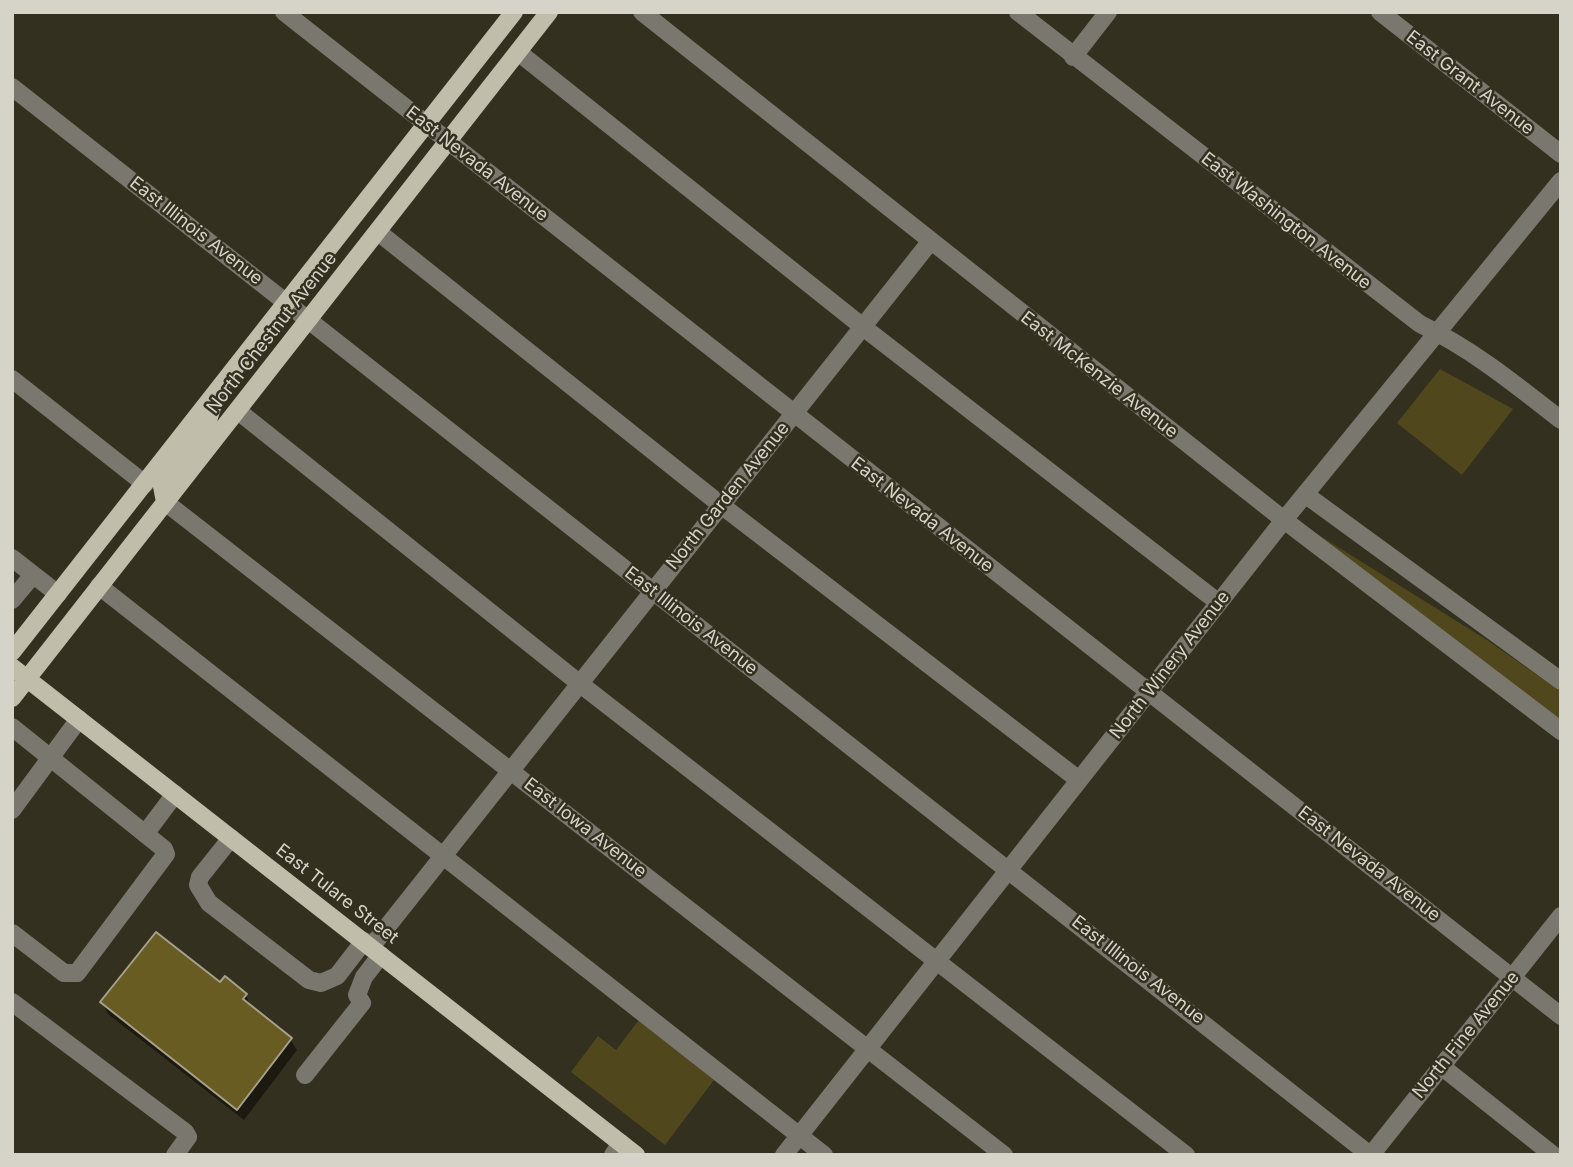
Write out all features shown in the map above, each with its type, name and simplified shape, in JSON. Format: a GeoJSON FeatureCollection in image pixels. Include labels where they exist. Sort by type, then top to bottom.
{"type":"FeatureCollection","features":[{"type":"Feature","properties":{"kind":"main road","name":"North Chestnut Avenue"},"geometry":{"type":"LineString","coordinates":[[12,652],[514,12]]}},
{"type":"Feature","properties":{"kind":"main road","name":"North Chestnut Avenue"},"geometry":{"type":"LineString","coordinates":[[12,698],[550,12]]}},
{"type":"Feature","properties":{"kind":"main road"},"geometry":{"type":"LineString","coordinates":[[165,502],[162,486],[207,424],[215,394]]}},
{"type":"Feature","properties":{"kind":"main road","name":"East Tulare Street"},"geometry":{"type":"LineString","coordinates":[[12,667],[372,948],[617,1149],[636,1155]]}},
{"type":"Feature","properties":{"kind":"street","name":"East Nevada Avenue"},"geometry":{"type":"LineString","coordinates":[[284,12],[793,415],[1150,691],[1561,1016]]}},
{"type":"Feature","properties":{"kind":"street","name":"East McKenzie Avenue"},"geometry":{"type":"LineString","coordinates":[[642,12],[1284,520],[1561,731]]}},
{"type":"Feature","properties":{"kind":"street","name":"East Washington Avenue"},"geometry":{"type":"LineString","coordinates":[[1017,12],[1409,316],[1495,368],[1561,420]]}},
{"type":"Feature","properties":{"kind":"street"},"geometry":{"type":"LineString","coordinates":[[1073,57],[1108,12]]}},
{"type":"Feature","properties":{"kind":"street","name":"East Grant Avenue"},"geometry":{"type":"LineString","coordinates":[[1380,12],[1561,154]]}},
{"type":"Feature","properties":{"kind":"street"},"geometry":{"type":"LineString","coordinates":[[518,52],[863,327],[1219,603]]}},
{"type":"Feature","properties":{"kind":"street","name":"East Illinois Avenue"},"geometry":{"type":"LineString","coordinates":[[12,87],[1371,1155]]}},
{"type":"Feature","properties":{"kind":"street","name":"North Winery Avenue"},"geometry":{"type":"LineString","coordinates":[[784,1155],[1284,520],[1561,181]]}},
{"type":"Feature","properties":{"kind":"street"},"geometry":{"type":"LineString","coordinates":[[378,232],[721,505],[1079,780]]}},
{"type":"Feature","properties":{"kind":"street","name":"North Garden Avenue"},"geometry":{"type":"LineString","coordinates":[[372,948],[441,856],[930,242]]}},
{"type":"Feature","properties":{"kind":"street"},"geometry":{"type":"LineString","coordinates":[[12,379],[145,484]]}},
{"type":"Feature","properties":{"kind":"street"},"geometry":{"type":"LineString","coordinates":[[238,411],[579,683],[1186,1155]]}},
{"type":"Feature","properties":{"kind":"street"},"geometry":{"type":"LineString","coordinates":[[1306,495],[1561,681]]}},
{"type":"Feature","properties":{"kind":"street","name":"East Iowa Avenue"},"geometry":{"type":"LineString","coordinates":[[165,502],[1004,1155]]}},
{"type":"Feature","properties":{"kind":"street"},"geometry":{"type":"LineString","coordinates":[[12,558],[58,594]]}},
{"type":"Feature","properties":{"kind":"street"},"geometry":{"type":"LineString","coordinates":[[12,600],[33,575]]}},
{"type":"Feature","properties":{"kind":"street"},"geometry":{"type":"LineString","coordinates":[[99,586],[824,1155]]}},
{"type":"Feature","properties":{"kind":"street"},"geometry":{"type":"LineString","coordinates":[[17,804],[79,719]]}},
{"type":"Feature","properties":{"kind":"street"},"geometry":{"type":"LineString","coordinates":[[12,727],[166,854],[77,973],[64,973],[12,933]]}},
{"type":"Feature","properties":{"kind":"street"},"geometry":{"type":"LineString","coordinates":[[145,834],[175,794]]}},
{"type":"Feature","properties":{"kind":"street"},"geometry":{"type":"LineString","coordinates":[[231,838],[200,877],[198,886],[209,902],[309,980],[330,982],[372,948]]}},
{"type":"Feature","properties":{"kind":"street","name":"North Fine Avenue"},"geometry":{"type":"LineString","coordinates":[[1371,1155],[1561,916]]}},
{"type":"Feature","properties":{"kind":"street"},"geometry":{"type":"LineString","coordinates":[[305,1075],[362,1003],[357,995],[372,948]]}},
{"type":"Feature","properties":{"kind":"street"},"geometry":{"type":"LineString","coordinates":[[12,1002],[185,1132],[188,1137],[175,1155]]}},
{"type":"Feature","properties":{"kind":"street"},"geometry":{"type":"LineString","coordinates":[[1441,1066],[1553,1155]]}},
{"type":"Feature","properties":{"kind":"shaded area"},"geometry":{"type":"Polygon","coordinates":[[[1440,369],[1513,409],[1462,475],[1397,423],[1440,369]]]}},
{"type":"Feature","properties":{"kind":"shaded area"},"geometry":{"type":"Polygon","coordinates":[[[1309,529],[1487,640],[1560,691],[1561,723],[1309,529]]]}},
{"type":"Feature","properties":{"kind":"shaded area"},"geometry":{"type":"Polygon","coordinates":[[[639,1020],[714,1080],[665,1145],[571,1072],[598,1036],[616,1050],[639,1020]]]}},
{"type":"Feature","properties":{"kind":"building"},"geometry":{"type":"Polygon","coordinates":[[[156,932],[220,982],[225,976],[247,994],[243,999],[292,1038],[237,1110],[100,1002],[156,932]]]}}]}
